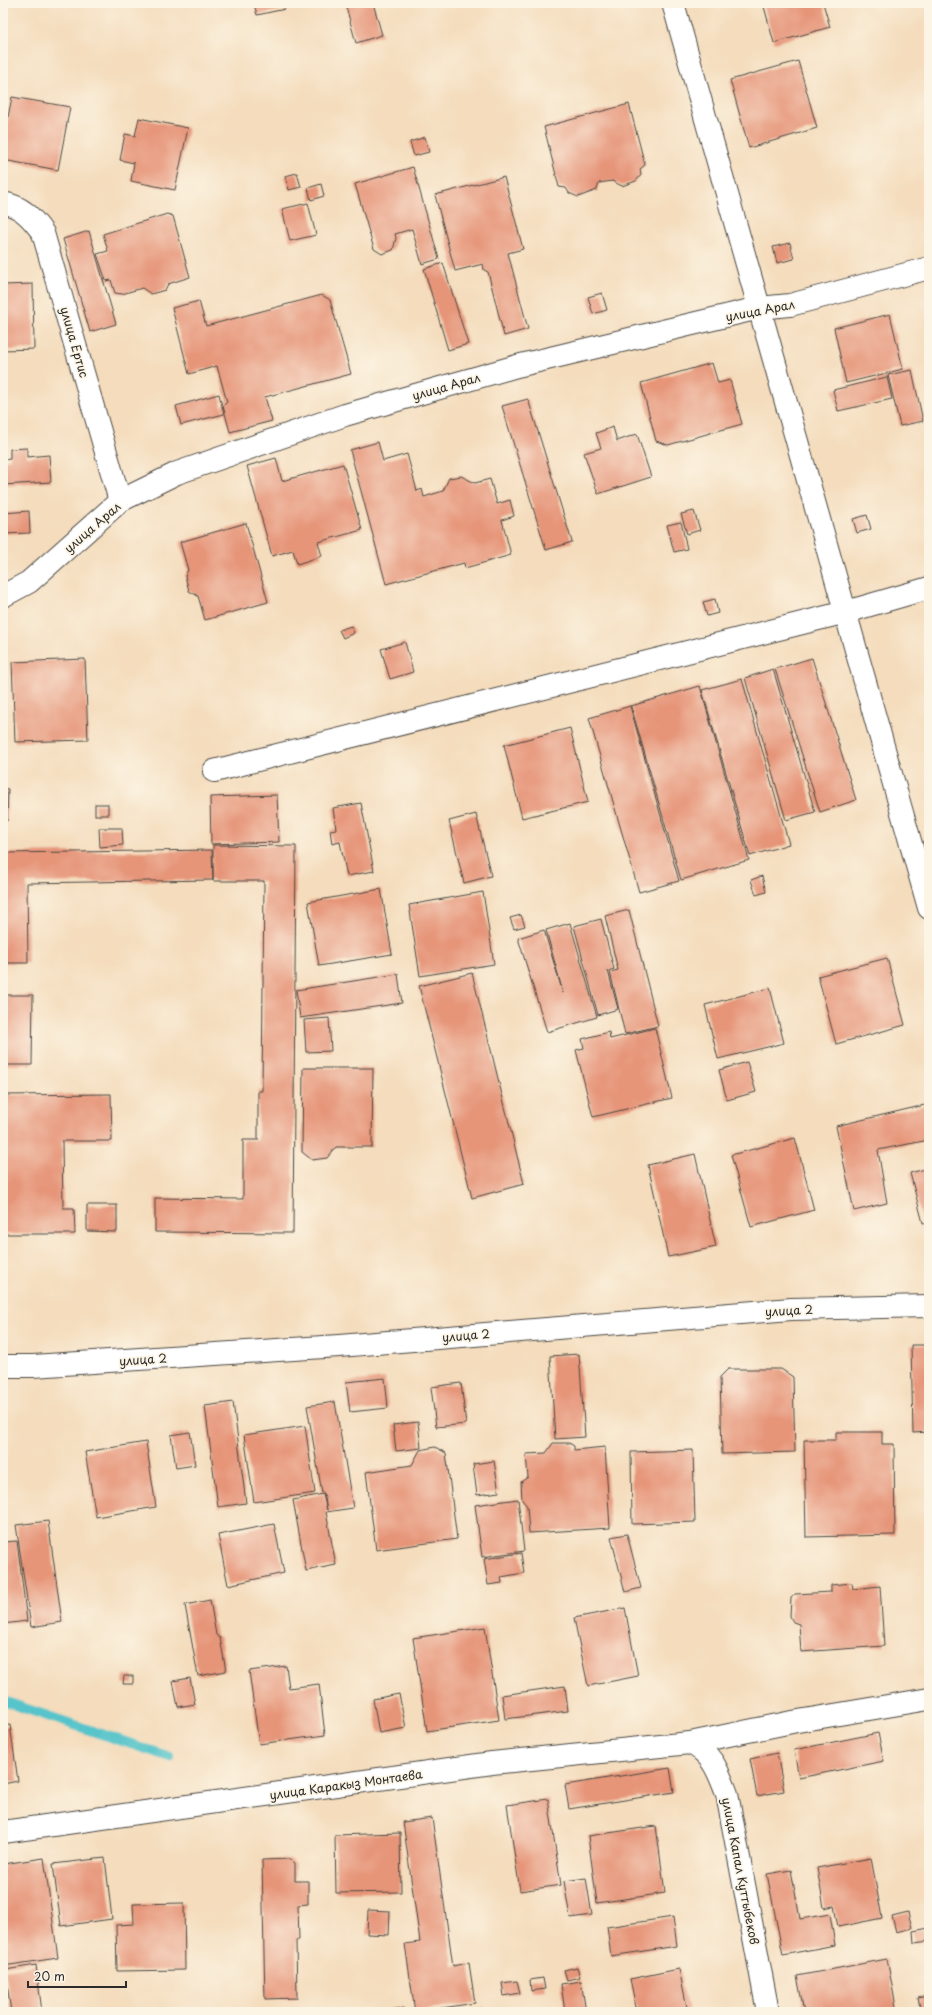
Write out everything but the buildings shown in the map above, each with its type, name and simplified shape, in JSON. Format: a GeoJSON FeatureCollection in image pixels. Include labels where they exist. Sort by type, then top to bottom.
{"type":"FeatureCollection","features":[{"type":"Feature","properties":{"kind":"street"},"geometry":{"type":"LineString","coordinates":[[673,3],[929,908]]}},
{"type":"Feature","properties":{"kind":"street","name":"улица Ертис"},"geometry":{"type":"LineString","coordinates":[[3,203],[10,204],[29,214],[43,232],[120,501]]}},
{"type":"Feature","properties":{"kind":"street","name":"улица Арал"},"geometry":{"type":"LineString","coordinates":[[3,596],[29,582],[120,501],[177,473],[345,415],[517,366],[760,308],[790,305],[929,268]]}},
{"type":"Feature","properties":{"kind":"street"},"geometry":{"type":"LineString","coordinates":[[214,771],[846,612],[929,588]]}},
{"type":"Feature","properties":{"kind":"street","name":"улица 2"},"geometry":{"type":"LineString","coordinates":[[3,1366],[33,1366],[339,1346],[791,1309],[929,1306]]}},
{"type":"Feature","properties":{"kind":"street","name":"улица Каракыз Монтаева"},"geometry":{"type":"LineString","coordinates":[[3,1832],[492,1763],[690,1743],[792,1722],[929,1699]]}},
{"type":"Feature","properties":{"kind":"street","name":"улица Капал Куттыбеков"},"geometry":{"type":"LineString","coordinates":[[690,1743],[703,1750],[715,1766],[727,1794],[768,2012]]}},
{"type":"Feature","properties":{"kind":"waterway"},"geometry":{"type":"LineString","coordinates":[[3,1701],[170,1757]]}}]}
